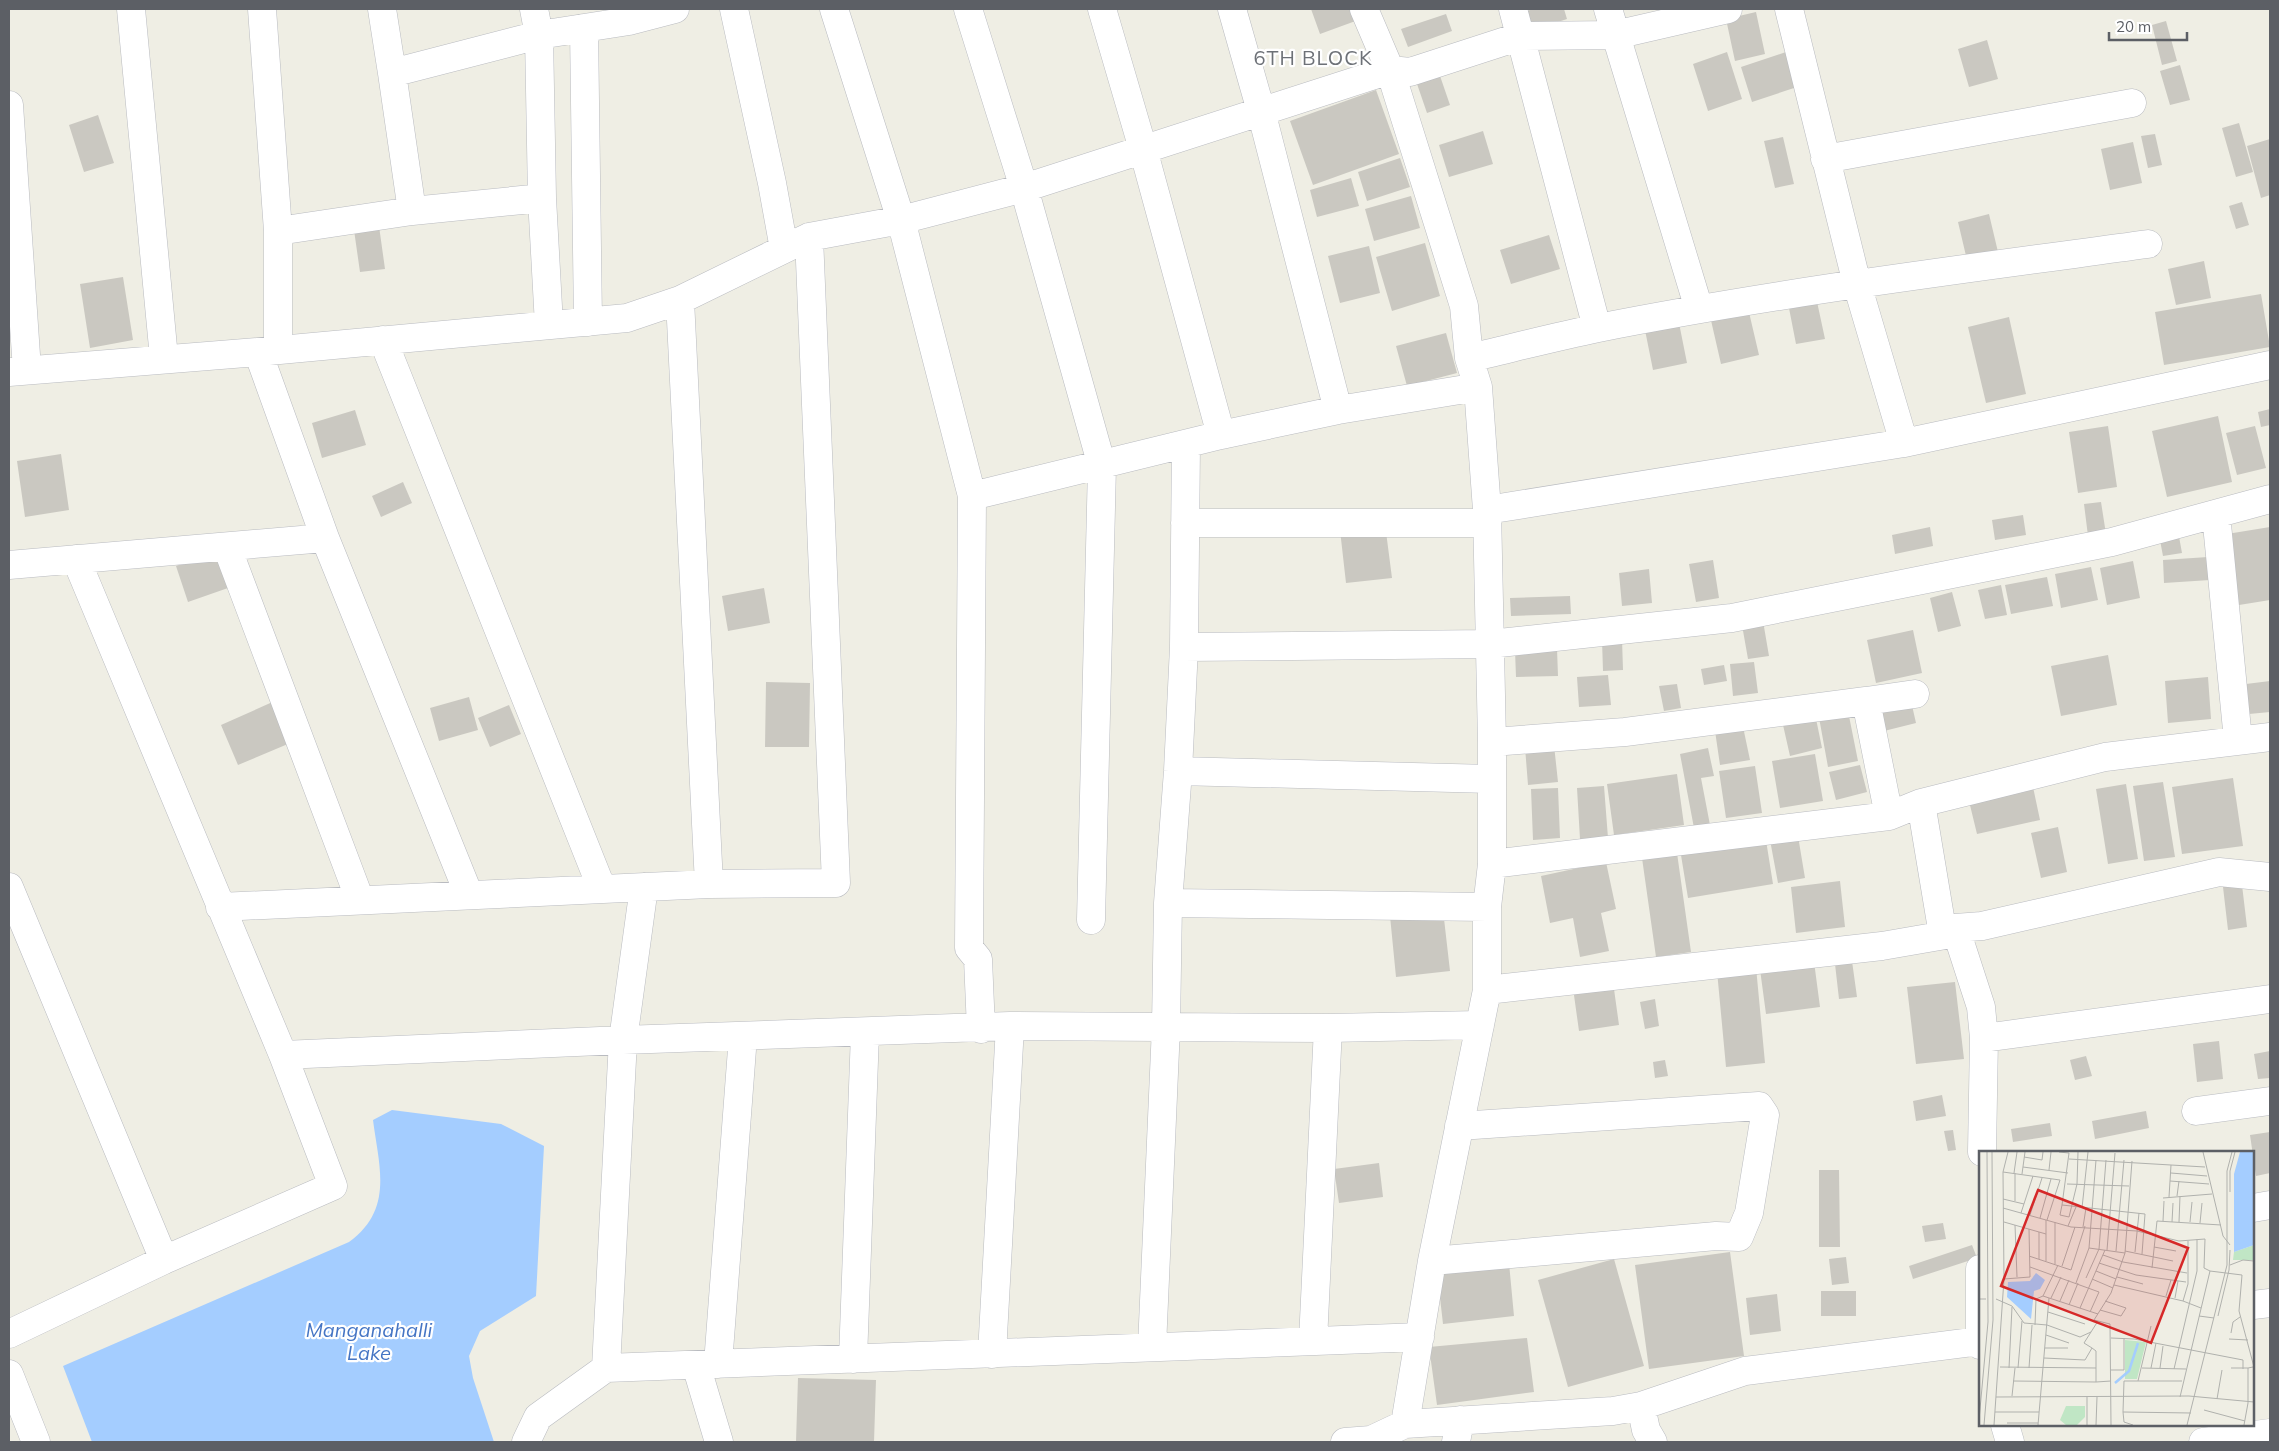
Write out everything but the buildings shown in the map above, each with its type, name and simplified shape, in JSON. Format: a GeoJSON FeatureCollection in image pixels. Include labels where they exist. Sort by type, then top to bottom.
{"type":"FeatureCollection","features":[{"type":"Feature","properties":{"kind":"street"},"geometry":{"type":"LineString","coordinates":[[131,9],[164,358]]}},
{"type":"Feature","properties":{"kind":"street"},"geometry":{"type":"LineString","coordinates":[[262,9],[278,231],[268,351],[325,538],[469,895]]}},
{"type":"Feature","properties":{"kind":"street"},"geometry":{"type":"LineString","coordinates":[[382,9],[412,211]]}},
{"type":"Feature","properties":{"kind":"street"},"geometry":{"type":"LineString","coordinates":[[534,9],[539,35],[542,198],[549,325]]}},
{"type":"Feature","properties":{"kind":"street"},"geometry":{"type":"LineString","coordinates":[[392,72],[539,35],[629,21],[670,9]]}},
{"type":"Feature","properties":{"kind":"street"},"geometry":{"type":"LineString","coordinates":[[734,9],[772,183],[784,249]]}},
{"type":"Feature","properties":{"kind":"street"},"geometry":{"type":"LineString","coordinates":[[834,9],[900,220],[972,496],[969,948],[978,959],[980,1029]]}},
{"type":"Feature","properties":{"kind":"street"},"geometry":{"type":"LineString","coordinates":[[968,9],[1024,188],[1102,466],[1091,920]]}},
{"type":"Feature","properties":{"kind":"street"},"geometry":{"type":"LineString","coordinates":[[1102,9],[1143,149],[1221,435]]}},
{"type":"Feature","properties":{"kind":"street"},"geometry":{"type":"LineString","coordinates":[[1232,9],[1262,111],[1338,410]]}},
{"type":"Feature","properties":{"kind":"street"},"geometry":{"type":"LineString","coordinates":[[1364,9],[1390,70],[1464,306],[1469,358],[1478,387],[1487,517],[1492,742],[1492,864],[1487,907],[1487,990],[1432,1262],[1405,1424]]}},
{"type":"Feature","properties":{"kind":"street"},"geometry":{"type":"LineString","coordinates":[[1513,9],[1597,328]]}},
{"type":"Feature","properties":{"kind":"street"},"geometry":{"type":"LineString","coordinates":[[1608,9],[1699,310]]}},
{"type":"Feature","properties":{"kind":"street"},"geometry":{"type":"LineString","coordinates":[[9,105],[18,371],[268,351],[627,318],[680,300],[808,237],[900,220],[1024,188],[1390,70],[1410,72],[1521,36],[1615,35],[1728,9]]}},
{"type":"Feature","properties":{"kind":"street"},"geometry":{"type":"LineString","coordinates":[[1790,9],[1825,159],[1857,284],[1904,443]]}},
{"type":"Feature","properties":{"kind":"street"},"geometry":{"type":"LineString","coordinates":[[584,28],[588,322]]}},
{"type":"Feature","properties":{"kind":"street"},"geometry":{"type":"LineString","coordinates":[[1825,159],[2132,103]]}},
{"type":"Feature","properties":{"kind":"street"},"geometry":{"type":"LineString","coordinates":[[278,231],[412,211],[542,198]]}},
{"type":"Feature","properties":{"kind":"street"},"geometry":{"type":"LineString","coordinates":[[220,907],[709,884],[836,883],[808,237]]}},
{"type":"Feature","properties":{"kind":"street"},"geometry":{"type":"LineString","coordinates":[[1469,358],[1597,328],[1699,310],[1857,284],[2148,244]]}},
{"type":"Feature","properties":{"kind":"street"},"geometry":{"type":"LineString","coordinates":[[680,300],[709,884]]}},
{"type":"Feature","properties":{"kind":"street"},"geometry":{"type":"LineString","coordinates":[[383,340],[602,889]]}},
{"type":"Feature","properties":{"kind":"street"},"geometry":{"type":"LineString","coordinates":[[1186,523],[1487,517],[1904,443],[2270,365]]}},
{"type":"Feature","properties":{"kind":"street"},"geometry":{"type":"LineString","coordinates":[[972,496],[1102,466],[1221,435],[1338,410],[1478,387]]}},
{"type":"Feature","properties":{"kind":"street"},"geometry":{"type":"LineString","coordinates":[[1152,1347],[1166,1027],[1168,903],[1178,771],[1184,647],[1186,444]]}},
{"type":"Feature","properties":{"kind":"street"},"geometry":{"type":"LineString","coordinates":[[1184,647],[1490,644],[1732,618],[2112,542],[2270,499]]}},
{"type":"Feature","properties":{"kind":"street"},"geometry":{"type":"LineString","coordinates":[[2216,514],[2238,740]]}},
{"type":"Feature","properties":{"kind":"street"},"geometry":{"type":"LineString","coordinates":[[9,565],[325,538]]}},
{"type":"Feature","properties":{"kind":"street"},"geometry":{"type":"LineString","coordinates":[[227,547],[360,900]]}},
{"type":"Feature","properties":{"kind":"street"},"geometry":{"type":"LineString","coordinates":[[9,1334],[164,1260],[333,1186],[283,1055],[76,560]]}},
{"type":"Feature","properties":{"kind":"street"},"geometry":{"type":"LineString","coordinates":[[1492,742],[1625,732],[1915,694]]}},
{"type":"Feature","properties":{"kind":"street"},"geometry":{"type":"LineString","coordinates":[[1866,701],[1889,816]]}},
{"type":"Feature","properties":{"kind":"street"},"geometry":{"type":"LineString","coordinates":[[1492,864],[1889,816],[1921,803],[2106,757],[2270,737]]}},
{"type":"Feature","properties":{"kind":"street"},"geometry":{"type":"LineString","coordinates":[[1178,771],[1491,779]]}},
{"type":"Feature","properties":{"kind":"street"},"geometry":{"type":"LineString","coordinates":[[1921,803],[1949,931],[1981,1007],[1984,1038],[1982,1151]]}},
{"type":"Feature","properties":{"kind":"street"},"geometry":{"type":"LineString","coordinates":[[1487,990],[1882,946],[1949,931],[1982,926],[2219,872],[2270,877]]}},
{"type":"Feature","properties":{"kind":"street"},"geometry":{"type":"LineString","coordinates":[[9,887],[164,1260]]}},
{"type":"Feature","properties":{"kind":"street"},"geometry":{"type":"LineString","coordinates":[[606,1368],[623,1040],[644,887]]}},
{"type":"Feature","properties":{"kind":"street"},"geometry":{"type":"LineString","coordinates":[[1168,903],[1487,907]]}},
{"type":"Feature","properties":{"kind":"street"},"geometry":{"type":"LineString","coordinates":[[1984,1038],[2270,999]]}},
{"type":"Feature","properties":{"kind":"street"},"geometry":{"type":"LineString","coordinates":[[992,1354],[1010,1026]]}},
{"type":"Feature","properties":{"kind":"street"},"geometry":{"type":"LineString","coordinates":[[283,1055],[623,1040],[980,1029],[1010,1026],[1328,1028],[1480,1026]]}},
{"type":"Feature","properties":{"kind":"street"},"geometry":{"type":"LineString","coordinates":[[1313,1341],[1328,1028]]}},
{"type":"Feature","properties":{"kind":"street"},"geometry":{"type":"LineString","coordinates":[[853,1359],[865,1032]]}},
{"type":"Feature","properties":{"kind":"street"},"geometry":{"type":"LineString","coordinates":[[720,1442],[707,1364],[743,1036]]}},
{"type":"Feature","properties":{"kind":"street"},"geometry":{"type":"LineString","coordinates":[[2196,1111],[2270,1100]]}},
{"type":"Feature","properties":{"kind":"street"},"geometry":{"type":"LineString","coordinates":[[1432,1262],[1716,1236],[1738,1237],[1749,1213],[1765,1115],[1759,1106],[1459,1126]]}},
{"type":"Feature","properties":{"kind":"street"},"geometry":{"type":"LineString","coordinates":[[2254,1208],[2270,1205]]}},
{"type":"Feature","properties":{"kind":"street"},"geometry":{"type":"LineString","coordinates":[[2254,1305],[2270,1302]]}},
{"type":"Feature","properties":{"kind":"street"},"geometry":{"type":"LineString","coordinates":[[526,1442],[538,1417],[606,1368],[1420,1337]]}},
{"type":"Feature","properties":{"kind":"street"},"geometry":{"type":"LineString","coordinates":[[1345,1442],[1371,1440],[1405,1424],[1458,1431],[1613,1411],[1642,1406],[1745,1371],[1979,1342]]}},
{"type":"Feature","properties":{"kind":"street"},"geometry":{"type":"LineString","coordinates":[[9,1374],[36,1442]]}},
{"type":"Feature","properties":{"kind":"street"},"geometry":{"type":"LineString","coordinates":[[1642,1406],[1646,1430],[1653,1442]]}},
{"type":"Feature","properties":{"kind":"street"},"geometry":{"type":"LineString","coordinates":[[2005,1426],[2010,1442]]}},
{"type":"Feature","properties":{"kind":"street"},"geometry":{"type":"LineString","coordinates":[[2220,1437],[2270,1433]]}},
{"type":"Feature","properties":{"kind":"water","name":"Manganahalli Lake"},"geometry":{"type":"Polygon","coordinates":[[[392,1110],[501,1124],[544,1146],[536,1296],[480,1331],[469,1356],[473,1378],[494,1442],[92,1442],[63,1366],[349,1242],[373,1216],[378,1201],[380,1171],[373,1120],[392,1110]]]}},
{"type":"Feature","properties":{"kind":"district","name":"6TH BLOCK"},"geometry":{"type":"Point","coordinates":[1313,58]}}]}
